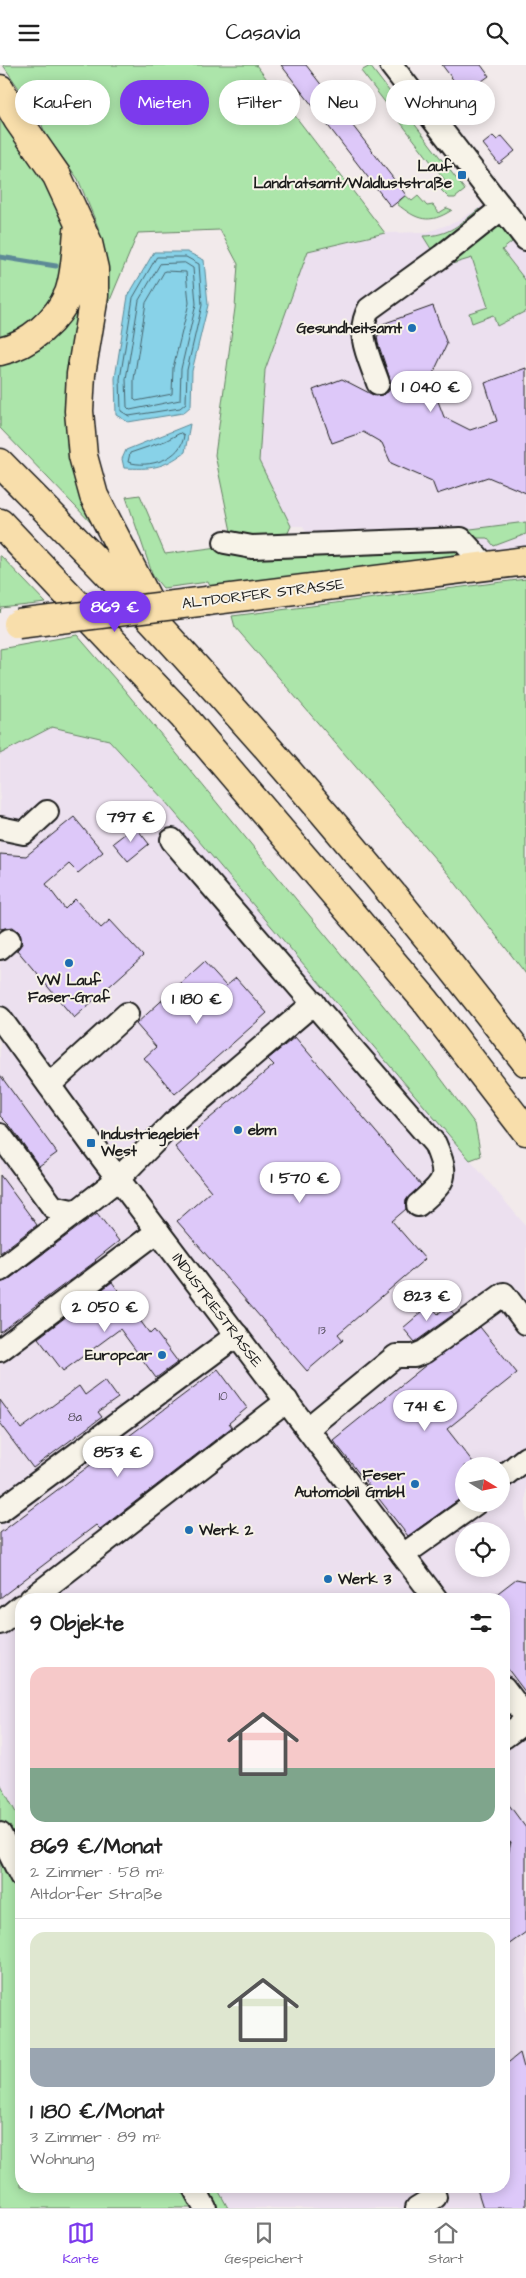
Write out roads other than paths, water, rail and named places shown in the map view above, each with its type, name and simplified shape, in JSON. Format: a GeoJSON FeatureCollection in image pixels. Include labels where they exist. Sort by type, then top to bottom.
{"type":"FeatureCollection","features":[{"type":"Feature","properties":{"kind":"main road"},"geometry":{"type":"LineString","coordinates":[[0,89],[9,113],[57,177],[88,243],[94,269],[94,296],[81,374],[79,411],[83,456],[94,496],[166,635]]}},
{"type":"Feature","properties":{"kind":"main road"},"geometry":{"type":"LineString","coordinates":[[0,351],[20,344],[39,331],[56,315],[68,293],[76,262],[78,222]]}},
{"type":"Feature","properties":{"kind":"main road"},"geometry":{"type":"LineString","coordinates":[[0,463],[166,635],[342,835],[470,990],[526,1062]]}},
{"type":"Feature","properties":{"kind":"main road"},"geometry":{"type":"LineString","coordinates":[[0,523],[182,715],[425,999],[526,1131]]}},
{"type":"Feature","properties":{"kind":"main road","name":"ALTDORFER STRASSE"},"geometry":{"type":"LineString","coordinates":[[9,624],[526,561]]}},
{"type":"Feature","properties":{"kind":"street"},"geometry":{"type":"LineString","coordinates":[[391,65],[526,239]]}},
{"type":"Feature","properties":{"kind":"street"},"geometry":{"type":"LineString","coordinates":[[378,383],[362,330],[368,309],[442,256],[501,209]]}},
{"type":"Feature","properties":{"kind":"street"},"geometry":{"type":"LineString","coordinates":[[225,542],[252,547],[461,539],[486,566]]}},
{"type":"Feature","properties":{"kind":"street"},"geometry":{"type":"LineString","coordinates":[[0,828],[24,833],[47,812]]}},
{"type":"Feature","properties":{"kind":"street"},"geometry":{"type":"LineString","coordinates":[[172,839],[435,1144],[444,1164],[444,1177],[438,1187],[418,1205]]}},
{"type":"Feature","properties":{"kind":"street"},"geometry":{"type":"LineString","coordinates":[[0,1270],[118,1179],[172,1125],[314,1003]]}},
{"type":"Feature","properties":{"kind":"street"},"geometry":{"type":"LineString","coordinates":[[49,1085],[127,1014]]}},
{"type":"Feature","properties":{"kind":"street","name":"INDUSTRIESTRASSE"},"geometry":{"type":"LineString","coordinates":[[0,1018],[118,1179],[432,1593]]}},
{"type":"Feature","properties":{"kind":"street"},"geometry":{"type":"LineString","coordinates":[[0,1135],[53,1207],[72,1211],[80,1209]]}},
{"type":"Feature","properties":{"kind":"street"},"geometry":{"type":"LineString","coordinates":[[0,1350],[158,1231]]}},
{"type":"Feature","properties":{"kind":"street"},"geometry":{"type":"LineString","coordinates":[[308,1428],[396,1355],[414,1356],[424,1353],[504,1294],[526,1323]]}},
{"type":"Feature","properties":{"kind":"street"},"geometry":{"type":"LineString","coordinates":[[0,1511],[237,1335]]}},
{"type":"Feature","properties":{"kind":"street"},"geometry":{"type":"LineString","coordinates":[[39,1593],[287,1401]]}},
{"type":"Feature","properties":{"kind":"street"},"geometry":{"type":"LineString","coordinates":[[510,1471],[526,1458]]}},
{"type":"Feature","properties":{"kind":"street"},"geometry":{"type":"LineString","coordinates":[[403,1555],[462,1513]]}},
{"type":"Feature","properties":{"kind":"street"},"geometry":{"type":"LineString","coordinates":[[0,1623],[15,1612]]}},
{"type":"Feature","properties":{"kind":"street"},"geometry":{"type":"LineString","coordinates":[[510,1696],[526,1717]]}},
{"type":"Feature","properties":{"kind":"street"},"geometry":{"type":"LineString","coordinates":[[510,1733],[526,1721]]}},
{"type":"Feature","properties":{"kind":"street"},"geometry":{"type":"LineString","coordinates":[[0,1834],[15,1863]]}},
{"type":"Feature","properties":{"kind":"street"},"geometry":{"type":"LineString","coordinates":[[196,2193],[204,2208]]}},
{"type":"Feature","properties":{"kind":"water"},"geometry":{"type":"Polygon","coordinates":[[[154,252],[187,252],[204,260],[208,305],[192,371],[191,406],[183,413],[128,422],[116,415],[115,378],[128,296],[154,252]]]}},
{"type":"Feature","properties":{"kind":"water"},"geometry":{"type":"Polygon","coordinates":[[[190,424],[185,452],[177,458],[156,467],[124,468],[122,459],[126,450],[190,424]]]}},
{"type":"Feature","properties":{"kind":"waterway"},"geometry":{"type":"LineString","coordinates":[[0,257],[56,266]]}},
{"type":"Feature","properties":{"kind":"place","name":"Lauf Landratsamt/Waldluststraße"},"geometry":{"type":"Point","coordinates":[462,175]}},
{"type":"Feature","properties":{"kind":"place","name":"Gesundheitsamt"},"geometry":{"type":"Point","coordinates":[412,328]}},
{"type":"Feature","properties":{"kind":"place","name":"VW Lauf Faser-Graf"},"geometry":{"type":"Point","coordinates":[69,963]}},
{"type":"Feature","properties":{"kind":"place","name":"ebm"},"geometry":{"type":"Point","coordinates":[238,1130]}},
{"type":"Feature","properties":{"kind":"place","name":"Industriegebiet West"},"geometry":{"type":"Point","coordinates":[91,1143]}},
{"type":"Feature","properties":{"kind":"place","name":"Europcar"},"geometry":{"type":"Point","coordinates":[162,1355]}},
{"type":"Feature","properties":{"kind":"place","name":"Feser Automobil GmbH"},"geometry":{"type":"Point","coordinates":[415,1484]}},
{"type":"Feature","properties":{"kind":"place","name":"Werk 2"},"geometry":{"type":"Point","coordinates":[189,1530]}},
{"type":"Feature","properties":{"kind":"place","name":"Werk 3"},"geometry":{"type":"Point","coordinates":[328,1579]}}]}
